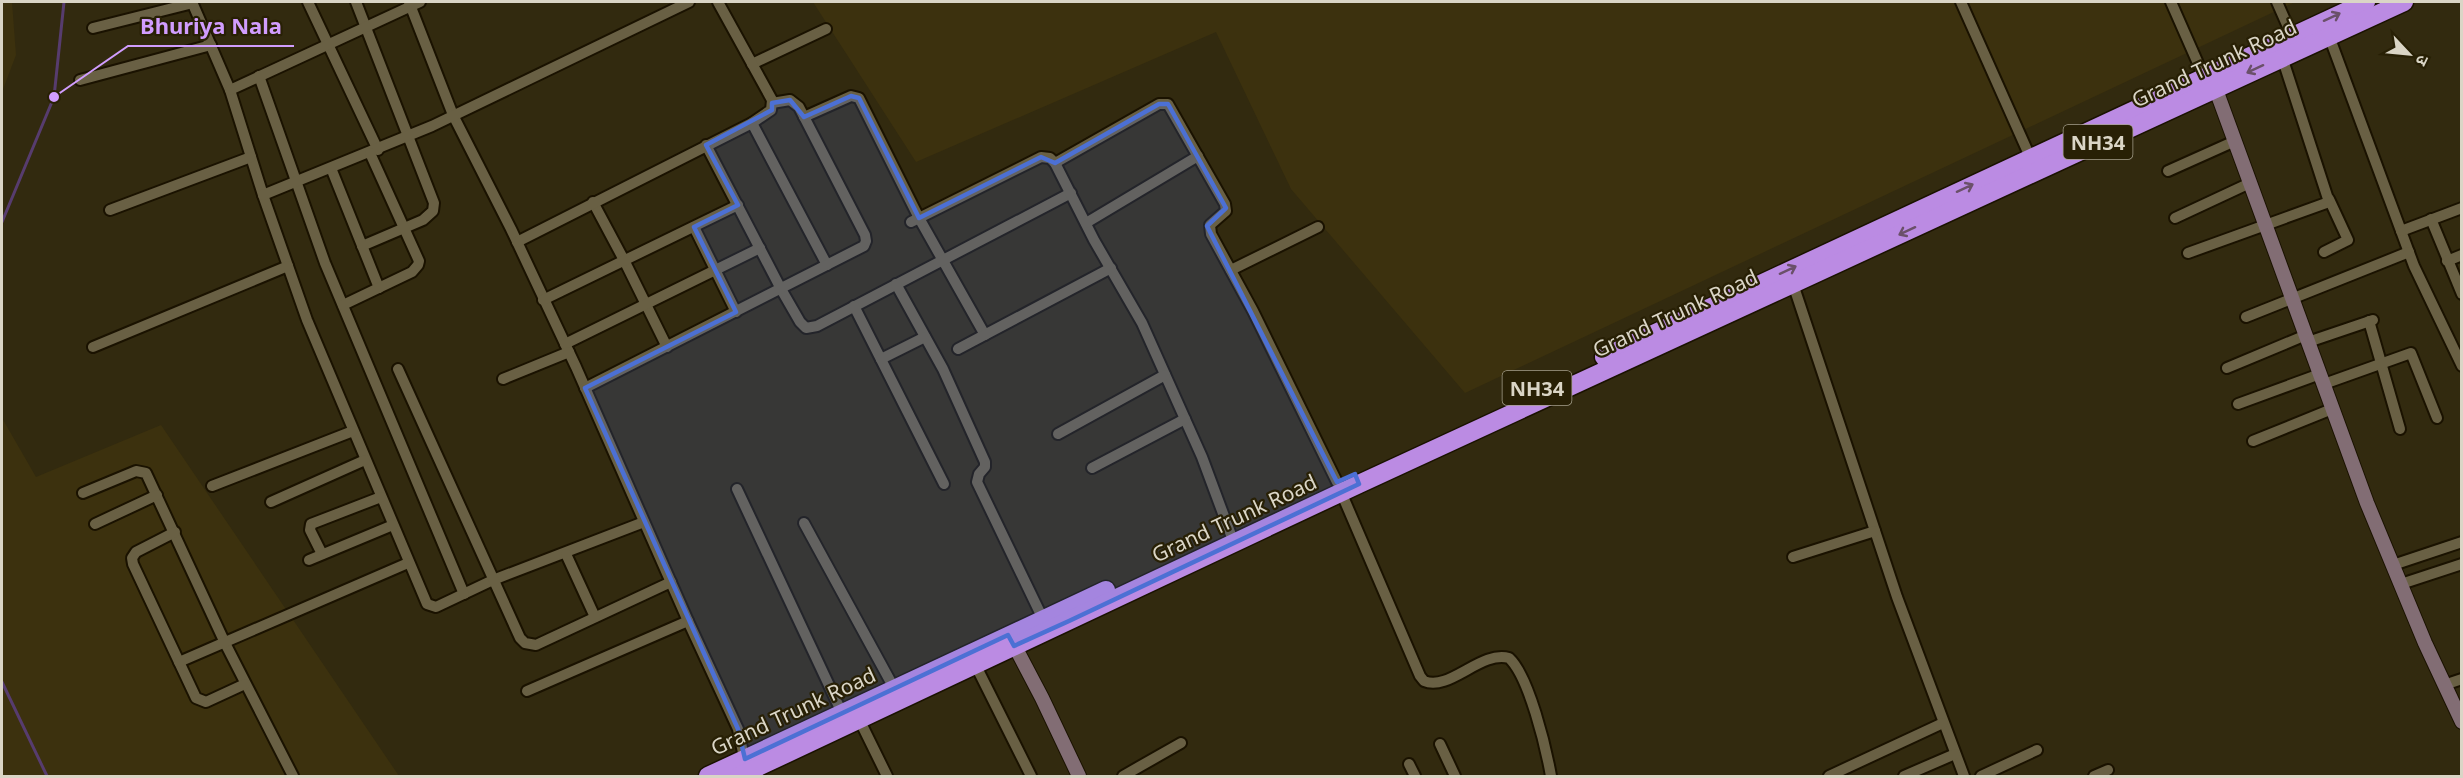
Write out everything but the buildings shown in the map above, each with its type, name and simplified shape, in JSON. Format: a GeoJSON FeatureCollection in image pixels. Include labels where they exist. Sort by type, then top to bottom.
{"type":"FeatureCollection","features":[{"type":"Feature","properties":{"kind":"highway","name":"Grand Trunk Road"},"geometry":{"type":"LineString","coordinates":[[851,716],[894,688],[1011,640],[1339,487],[1793,285],[2210,82],[2292,36],[2366,2]]}},
{"type":"Feature","properties":{"kind":"highway","name":"Grand Trunk Road"},"geometry":{"type":"LineString","coordinates":[[1357,479],[1736,294],[2031,159],[2210,82],[2282,57],[2404,2]]}},
{"type":"Feature","properties":{"kind":"highway","name":"Grand Trunk Road"},"geometry":{"type":"LineString","coordinates":[[708,777],[744,771],[851,716],[975,664],[1043,619],[1233,538]]}},
{"type":"Feature","properties":{"kind":"street"},"geometry":{"type":"LineString","coordinates":[[93,28],[193,2],[230,90],[263,195],[307,320],[408,562],[425,601],[431,607],[436,607],[493,580],[566,554],[644,522]]}},
{"type":"Feature","properties":{"kind":"street"},"geometry":{"type":"LineString","coordinates":[[308,2],[374,151],[418,265],[412,272],[343,304]]}},
{"type":"Feature","properties":{"kind":"street"},"geometry":{"type":"LineString","coordinates":[[356,2],[434,202],[430,215],[362,246]]}},
{"type":"Feature","properties":{"kind":"street"},"geometry":{"type":"LineString","coordinates":[[263,195],[374,151],[689,2]]}},
{"type":"Feature","properties":{"kind":"street"},"geometry":{"type":"LineString","coordinates":[[718,2],[772,103]]}},
{"type":"Feature","properties":{"kind":"street"},"geometry":{"type":"LineString","coordinates":[[1961,2],[2031,159]]}},
{"type":"Feature","properties":{"kind":"street"},"geometry":{"type":"LineString","coordinates":[[2171,2],[2210,82],[2235,141],[2294,298],[2332,409],[2393,565],[2462,722]]}},
{"type":"Feature","properties":{"kind":"street"},"geometry":{"type":"LineString","coordinates":[[2277,2],[2292,36]]}},
{"type":"Feature","properties":{"kind":"street"},"geometry":{"type":"LineString","coordinates":[[230,90],[413,3],[453,115],[567,348],[738,729],[744,771]]}},
{"type":"Feature","properties":{"kind":"street"},"geometry":{"type":"LineString","coordinates":[[752,64],[826,29]]}},
{"type":"Feature","properties":{"kind":"street"},"geometry":{"type":"LineString","coordinates":[[2329,36],[2409,252],[2462,366]]}},
{"type":"Feature","properties":{"kind":"street"},"geometry":{"type":"LineString","coordinates":[[80,80],[211,45]]}},
{"type":"Feature","properties":{"kind":"street"},"geometry":{"type":"LineString","coordinates":[[2282,57],[2330,199],[2348,240],[2324,252]]}},
{"type":"Feature","properties":{"kind":"street"},"geometry":{"type":"LineString","coordinates":[[259,76],[296,182],[343,304],[464,594]]}},
{"type":"Feature","properties":{"kind":"street"},"geometry":{"type":"LineString","coordinates":[[804,117],[850,96],[859,98],[915,220],[985,335]]}},
{"type":"Feature","properties":{"kind":"street"},"geometry":{"type":"LineString","coordinates":[[585,388],[860,249],[866,241],[799,107],[790,100],[772,103]]}},
{"type":"Feature","properties":{"kind":"street"},"geometry":{"type":"LineString","coordinates":[[517,242],[752,123],[768,112],[772,103]]}},
{"type":"Feature","properties":{"kind":"street"},"geometry":{"type":"LineString","coordinates":[[1055,163],[1164,103],[1171,108],[1227,208],[1212,222],[1210,229],[1300,404],[1339,487],[1420,676],[1424,681],[1435,684],[1495,657],[1509,658],[1519,670],[1538,722],[1551,777]]}},
{"type":"Feature","properties":{"kind":"street"},"geometry":{"type":"LineString","coordinates":[[752,123],[828,265]]}},
{"type":"Feature","properties":{"kind":"street"},"geometry":{"type":"LineString","coordinates":[[2168,171],[2235,141]]}},
{"type":"Feature","properties":{"kind":"street"},"geometry":{"type":"LineString","coordinates":[[706,145],[781,289],[800,322],[806,328],[817,326],[1071,193]]}},
{"type":"Feature","properties":{"kind":"street"},"geometry":{"type":"LineString","coordinates":[[1086,223],[1198,156]]}},
{"type":"Feature","properties":{"kind":"street"},"geometry":{"type":"LineString","coordinates":[[915,220],[1041,157],[1050,158],[1055,163],[1139,317],[1185,419],[1233,538]]}},
{"type":"Feature","properties":{"kind":"street"},"geometry":{"type":"LineString","coordinates":[[110,210],[251,158]]}},
{"type":"Feature","properties":{"kind":"street"},"geometry":{"type":"LineString","coordinates":[[331,168],[379,288]]}},
{"type":"Feature","properties":{"kind":"street"},"geometry":{"type":"LineString","coordinates":[[2175,218],[2250,183]]}},
{"type":"Feature","properties":{"kind":"street"},"geometry":{"type":"LineString","coordinates":[[2188,253],[2325,205],[2330,199]]}},
{"type":"Feature","properties":{"kind":"street"},"geometry":{"type":"LineString","coordinates":[[593,202],[667,347]]}},
{"type":"Feature","properties":{"kind":"street"},"geometry":{"type":"LineString","coordinates":[[543,300],[738,205]]}},
{"type":"Feature","properties":{"kind":"street"},"geometry":{"type":"LineString","coordinates":[[2401,231],[2462,208]]}},
{"type":"Feature","properties":{"kind":"street"},"geometry":{"type":"LineString","coordinates":[[2431,219],[2462,294]]}},
{"type":"Feature","properties":{"kind":"street"},"geometry":{"type":"LineString","coordinates":[[694,227],[736,312]]}},
{"type":"Feature","properties":{"kind":"street"},"geometry":{"type":"LineString","coordinates":[[1231,270],[1318,227]]}},
{"type":"Feature","properties":{"kind":"street"},"geometry":{"type":"LineString","coordinates":[[503,379],[567,348],[646,303],[760,248]]}},
{"type":"Feature","properties":{"kind":"street"},"geometry":{"type":"LineString","coordinates":[[2246,317],[2409,252]]}},
{"type":"Feature","properties":{"kind":"street"},"geometry":{"type":"LineString","coordinates":[[2447,261],[2462,255]]}},
{"type":"Feature","properties":{"kind":"street"},"geometry":{"type":"LineString","coordinates":[[93,347],[288,266]]}},
{"type":"Feature","properties":{"kind":"street"},"geometry":{"type":"LineString","coordinates":[[958,349],[1111,268]]}},
{"type":"Feature","properties":{"kind":"street"},"geometry":{"type":"LineString","coordinates":[[896,284],[943,369],[985,462],[985,467],[979,474],[977,482],[1043,619]]}},
{"type":"Feature","properties":{"kind":"street"},"geometry":{"type":"LineString","coordinates":[[1793,285],[1897,597],[1964,777]]}},
{"type":"Feature","properties":{"kind":"street"},"geometry":{"type":"LineString","coordinates":[[854,306],[944,484]]}},
{"type":"Feature","properties":{"kind":"street"},"geometry":{"type":"LineString","coordinates":[[2227,368],[2307,339],[2372,321],[2381,364],[2400,429]]}},
{"type":"Feature","properties":{"kind":"street"},"geometry":{"type":"LineString","coordinates":[[881,359],[925,337]]}},
{"type":"Feature","properties":{"kind":"street"},"geometry":{"type":"LineString","coordinates":[[2238,404],[2381,364],[2411,353],[2437,418]]}},
{"type":"Feature","properties":{"kind":"street"},"geometry":{"type":"LineString","coordinates":[[398,369],[520,638],[530,645],[536,645],[671,582]]}},
{"type":"Feature","properties":{"kind":"street"},"geometry":{"type":"LineString","coordinates":[[1058,434],[1165,375]]}},
{"type":"Feature","properties":{"kind":"street"},"geometry":{"type":"LineString","coordinates":[[2253,441],[2332,409]]}},
{"type":"Feature","properties":{"kind":"street"},"geometry":{"type":"LineString","coordinates":[[1092,468],[1185,419]]}},
{"type":"Feature","properties":{"kind":"street"},"geometry":{"type":"LineString","coordinates":[[212,486],[353,431]]}},
{"type":"Feature","properties":{"kind":"street"},"geometry":{"type":"LineString","coordinates":[[271,502],[365,460]]}},
{"type":"Feature","properties":{"kind":"street"},"geometry":{"type":"LineString","coordinates":[[84,493],[139,470],[146,473],[225,643],[293,777]]}},
{"type":"Feature","properties":{"kind":"street"},"geometry":{"type":"LineString","coordinates":[[737,489],[851,716],[887,777]]}},
{"type":"Feature","properties":{"kind":"street"},"geometry":{"type":"LineString","coordinates":[[95,524],[157,495]]}},
{"type":"Feature","properties":{"kind":"street"},"geometry":{"type":"LineString","coordinates":[[321,554],[310,530],[311,524],[381,497]]}},
{"type":"Feature","properties":{"kind":"street"},"geometry":{"type":"LineString","coordinates":[[804,523],[894,688]]}},
{"type":"Feature","properties":{"kind":"street"},"geometry":{"type":"LineString","coordinates":[[309,560],[393,525]]}},
{"type":"Feature","properties":{"kind":"street"},"geometry":{"type":"LineString","coordinates":[[1793,557],[1875,531]]}},
{"type":"Feature","properties":{"kind":"street"},"geometry":{"type":"LineString","coordinates":[[175,532],[136,552],[132,558],[179,662],[198,700],[206,702],[245,684]]}},
{"type":"Feature","properties":{"kind":"street"},"geometry":{"type":"LineString","coordinates":[[2393,565],[2462,542]]}},
{"type":"Feature","properties":{"kind":"street"},"geometry":{"type":"LineString","coordinates":[[566,554],[595,617]]}},
{"type":"Feature","properties":{"kind":"street"},"geometry":{"type":"LineString","coordinates":[[179,662],[408,562]]}},
{"type":"Feature","properties":{"kind":"street"},"geometry":{"type":"LineString","coordinates":[[2401,584],[2462,564]]}},
{"type":"Feature","properties":{"kind":"street"},"geometry":{"type":"LineString","coordinates":[[527,691],[688,621]]}},
{"type":"Feature","properties":{"kind":"street"},"geometry":{"type":"LineString","coordinates":[[1011,640],[1042,698],[1079,777]]}},
{"type":"Feature","properties":{"kind":"street"},"geometry":{"type":"LineString","coordinates":[[975,664],[1031,777]]}},
{"type":"Feature","properties":{"kind":"street"},"geometry":{"type":"LineString","coordinates":[[2444,685],[2462,679]]}},
{"type":"Feature","properties":{"kind":"street"},"geometry":{"type":"LineString","coordinates":[[1829,777],[1943,723]]}},
{"type":"Feature","properties":{"kind":"street"},"geometry":{"type":"LineString","coordinates":[[1123,777],[1181,742]]}},
{"type":"Feature","properties":{"kind":"street"},"geometry":{"type":"LineString","coordinates":[[1440,744],[1455,777]]}},
{"type":"Feature","properties":{"kind":"street"},"geometry":{"type":"LineString","coordinates":[[1981,777],[2037,750]]}},
{"type":"Feature","properties":{"kind":"street"},"geometry":{"type":"LineString","coordinates":[[1904,777],[1955,754]]}},
{"type":"Feature","properties":{"kind":"street"},"geometry":{"type":"LineString","coordinates":[[1409,764],[1415,777]]}},
{"type":"Feature","properties":{"kind":"street"},"geometry":{"type":"LineString","coordinates":[[2094,777],[2108,770]]}},
{"type":"Feature","properties":{"kind":"highlighted area"},"geometry":{"type":"Polygon","coordinates":[[[851,96],[859,98],[919,218],[1041,157],[1055,163],[1159,104],[1168,104],[1226,208],[1207,226],[1337,482],[1355,474],[1359,484],[1014,646],[1008,635],[745,759],[738,729],[585,388],[736,312],[694,227],[738,205],[706,145],[772,110],[772,103],[790,100],[804,117],[851,96]]]}},
{"type":"Feature","properties":{"kind":"shaded area"},"geometry":{"type":"Polygon","coordinates":[[[2,2],[12,2],[16,55],[2,92],[2,2]]]}},
{"type":"Feature","properties":{"kind":"shaded area"},"geometry":{"type":"Polygon","coordinates":[[[813,2],[2295,2],[1465,393],[1291,189],[1216,32],[916,162],[813,2]]]}},
{"type":"Feature","properties":{"kind":"shaded area"},"geometry":{"type":"Polygon","coordinates":[[[2,418],[36,477],[161,425],[399,776],[2,776],[2,418]]]}},
{"type":"Feature","properties":{"kind":"waterway"},"geometry":{"type":"LineString","coordinates":[[2,222],[54,97],[64,2]]}},
{"type":"Feature","properties":{"kind":"waterway"},"geometry":{"type":"LineString","coordinates":[[2,682],[47,776]]}},
{"type":"Feature","properties":{"kind":"place","name":"Bhuriya Nala"},"geometry":{"type":"Point","coordinates":[54,97]}}]}
